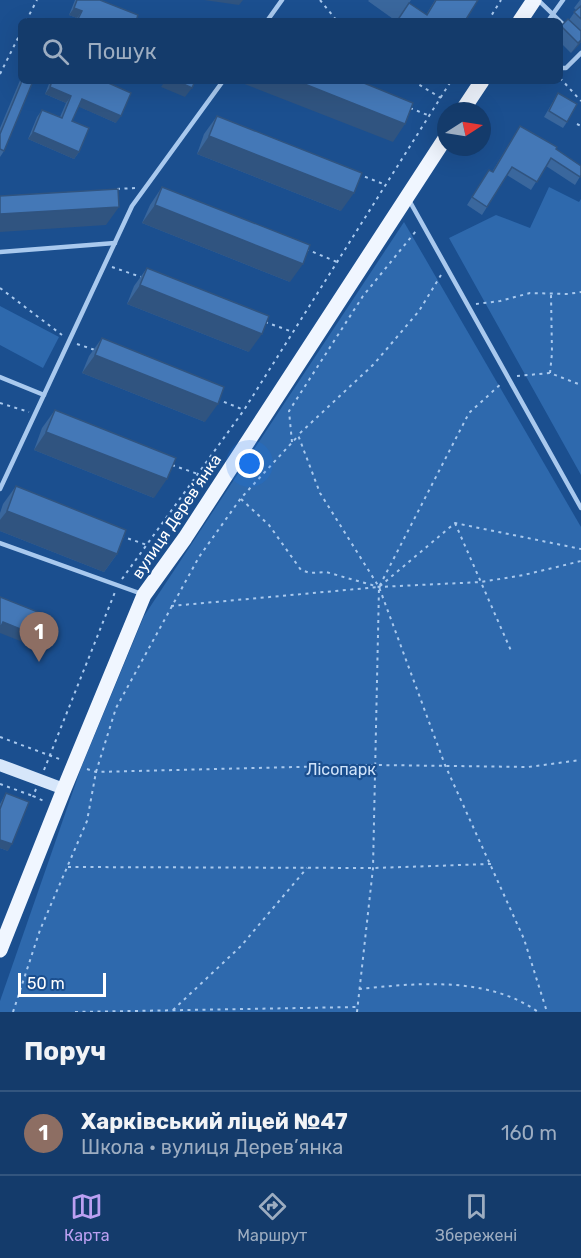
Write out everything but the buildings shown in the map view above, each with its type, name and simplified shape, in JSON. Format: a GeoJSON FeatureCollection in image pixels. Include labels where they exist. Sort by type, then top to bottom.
{"type":"FeatureCollection","features":[{"type":"Feature","properties":{"kind":"main road"},"geometry":{"type":"LineString","coordinates":[[522,18],[536,0]]}},
{"type":"Feature","properties":{"kind":"main road"},"geometry":{"type":"LineString","coordinates":[[468,102],[480,84]]}},
{"type":"Feature","properties":{"kind":"main road","name":"вулиця Дерев’янка"},"geometry":{"type":"LineString","coordinates":[[0,950],[144,595],[185,538],[437,151]]}},
{"type":"Feature","properties":{"kind":"street"},"geometry":{"type":"LineString","coordinates":[[0,765],[64,789]]}},
{"type":"Feature","properties":{"kind":"lane"},"geometry":{"type":"LineString","coordinates":[[269,18],[282,0]]}},
{"type":"Feature","properties":{"kind":"lane"},"geometry":{"type":"LineString","coordinates":[[536,0],[557,18]]}},
{"type":"Feature","properties":{"kind":"lane"},"geometry":{"type":"LineString","coordinates":[[550,18],[563,0]]}},
{"type":"Feature","properties":{"kind":"lane"},"geometry":{"type":"LineString","coordinates":[[563,24],[574,34]]}},
{"type":"Feature","properties":{"kind":"lane"},"geometry":{"type":"LineString","coordinates":[[563,68],[566,68],[581,52]]}},
{"type":"Feature","properties":{"kind":"lane"},"geometry":{"type":"LineString","coordinates":[[0,489],[132,206],[221,84]]}},
{"type":"Feature","properties":{"kind":"lane"},"geometry":{"type":"LineString","coordinates":[[407,198],[581,508]]}},
{"type":"Feature","properties":{"kind":"lane"},"geometry":{"type":"LineString","coordinates":[[0,252],[115,243]]}},
{"type":"Feature","properties":{"kind":"lane"},"geometry":{"type":"LineString","coordinates":[[0,377],[44,395]]}},
{"type":"Feature","properties":{"kind":"lane"},"geometry":{"type":"LineString","coordinates":[[0,543],[144,595]]}},
{"type":"Feature","properties":{"kind":"path"},"geometry":{"type":"LineString","coordinates":[[28,18],[37,0]]}},
{"type":"Feature","properties":{"kind":"path"},"geometry":{"type":"LineString","coordinates":[[320,0],[335,18]]}},
{"type":"Feature","properties":{"kind":"path"},"geometry":{"type":"LineString","coordinates":[[490,18],[501,0]]}},
{"type":"Feature","properties":{"kind":"path"},"geometry":{"type":"LineString","coordinates":[[0,73],[18,38]]}},
{"type":"Feature","properties":{"kind":"path"},"geometry":{"type":"LineString","coordinates":[[563,81],[581,101]]}},
{"type":"Feature","properties":{"kind":"path"},"geometry":{"type":"LineString","coordinates":[[418,84],[441,98]]}},
{"type":"Feature","properties":{"kind":"path"},"geometry":{"type":"LineString","coordinates":[[33,796],[118,585],[244,410],[449,84]]}},
{"type":"Feature","properties":{"kind":"path"},"geometry":{"type":"LineString","coordinates":[[408,107],[430,116]]}},
{"type":"Feature","properties":{"kind":"path"},"geometry":{"type":"LineString","coordinates":[[577,124],[581,126]]}},
{"type":"Feature","properties":{"kind":"path"},"geometry":{"type":"LineString","coordinates":[[353,173],[386,185]]}},
{"type":"Feature","properties":{"kind":"path"},"geometry":{"type":"LineString","coordinates":[[112,190],[146,187]]}},
{"type":"Feature","properties":{"kind":"path"},"geometry":{"type":"LineString","coordinates":[[292,442],[289,411],[363,296],[422,224]]}},
{"type":"Feature","properties":{"kind":"path"},"geometry":{"type":"LineString","coordinates":[[306,249],[338,262]]}},
{"type":"Feature","properties":{"kind":"path"},"geometry":{"type":"LineString","coordinates":[[105,264],[149,280]]}},
{"type":"Feature","properties":{"kind":"path"},"geometry":{"type":"LineString","coordinates":[[13,1012],[40,930],[87,821],[96,772],[116,708],[171,606],[200,557],[241,499],[298,435],[374,364],[418,310],[446,268]]}},
{"type":"Feature","properties":{"kind":"path"},"geometry":{"type":"LineString","coordinates":[[0,288],[69,340],[102,353]]}},
{"type":"Feature","properties":{"kind":"path"},"geometry":{"type":"LineString","coordinates":[[467,305],[500,301],[530,293],[581,292]]}},
{"type":"Feature","properties":{"kind":"path"},"geometry":{"type":"LineString","coordinates":[[550,373],[551,294]]}},
{"type":"Feature","properties":{"kind":"path"},"geometry":{"type":"LineString","coordinates":[[260,320],[293,332]]}},
{"type":"Feature","properties":{"kind":"path"},"geometry":{"type":"LineString","coordinates":[[357,1012],[373,868],[379,587],[469,413],[508,378],[550,373],[581,385]]}},
{"type":"Feature","properties":{"kind":"path"},"geometry":{"type":"LineString","coordinates":[[211,397],[244,410]]}},
{"type":"Feature","properties":{"kind":"path"},"geometry":{"type":"LineString","coordinates":[[0,404],[35,414]]}},
{"type":"Feature","properties":{"kind":"path"},"geometry":{"type":"LineString","coordinates":[[298,435],[320,493],[379,587],[445,765],[524,939],[547,1012]]}},
{"type":"Feature","properties":{"kind":"path"},"geometry":{"type":"LineString","coordinates":[[165,462],[198,474]]}},
{"type":"Feature","properties":{"kind":"path"},"geometry":{"type":"LineString","coordinates":[[241,499],[269,525],[301,570],[310,573],[326,572],[379,587]]}},
{"type":"Feature","properties":{"kind":"path"},"geometry":{"type":"LineString","coordinates":[[379,587],[455,523]]}},
{"type":"Feature","properties":{"kind":"path"},"geometry":{"type":"LineString","coordinates":[[455,523],[581,549]]}},
{"type":"Feature","properties":{"kind":"path"},"geometry":{"type":"LineString","coordinates":[[455,523],[512,653]]}},
{"type":"Feature","properties":{"kind":"path"},"geometry":{"type":"LineString","coordinates":[[113,533],[147,545]]}},
{"type":"Feature","properties":{"kind":"path"},"geometry":{"type":"LineString","coordinates":[[171,606],[379,587],[481,582],[524,575],[581,561]]}},
{"type":"Feature","properties":{"kind":"path"},"geometry":{"type":"LineString","coordinates":[[0,737],[50,756]]}},
{"type":"Feature","properties":{"kind":"path"},"geometry":{"type":"LineString","coordinates":[[81,768],[96,772],[376,765],[528,767],[581,760]]}},
{"type":"Feature","properties":{"kind":"path"},"geometry":{"type":"LineString","coordinates":[[0,784],[44,801],[40,811]]}},
{"type":"Feature","properties":{"kind":"path"},"geometry":{"type":"LineString","coordinates":[[67,867],[373,868],[491,864]]}},
{"type":"Feature","properties":{"kind":"path"},"geometry":{"type":"LineString","coordinates":[[173,1010],[241,946],[306,868]]}},
{"type":"Feature","properties":{"kind":"path"},"geometry":{"type":"LineString","coordinates":[[359,989],[410,984],[467,986],[502,994],[538,1012]]}},
{"type":"Feature","properties":{"kind":"path"},"geometry":{"type":"LineString","coordinates":[[75,1012],[357,1007]]}},
{"type":"Feature","properties":{"kind":"green space"},"geometry":{"type":"Polygon","coordinates":[[[549,187],[579,202],[581,199],[581,475],[449,238],[496,215],[530,228],[549,187]]]}},
{"type":"Feature","properties":{"kind":"green space","name":"Лісопарк"},"geometry":{"type":"Polygon","coordinates":[[[404,222],[581,527],[581,1012],[0,1012],[0,1001],[81,768],[144,616],[404,222]]]}},
{"type":"Feature","properties":{"kind":"green space"},"geometry":{"type":"Polygon","coordinates":[[[0,306],[59,337],[43,368],[0,345],[0,306]]]}},
{"type":"Feature","properties":{"kind":"place","name":"Харківський ліцей №47"},"geometry":{"type":"Point","coordinates":[39,662]}}]}
